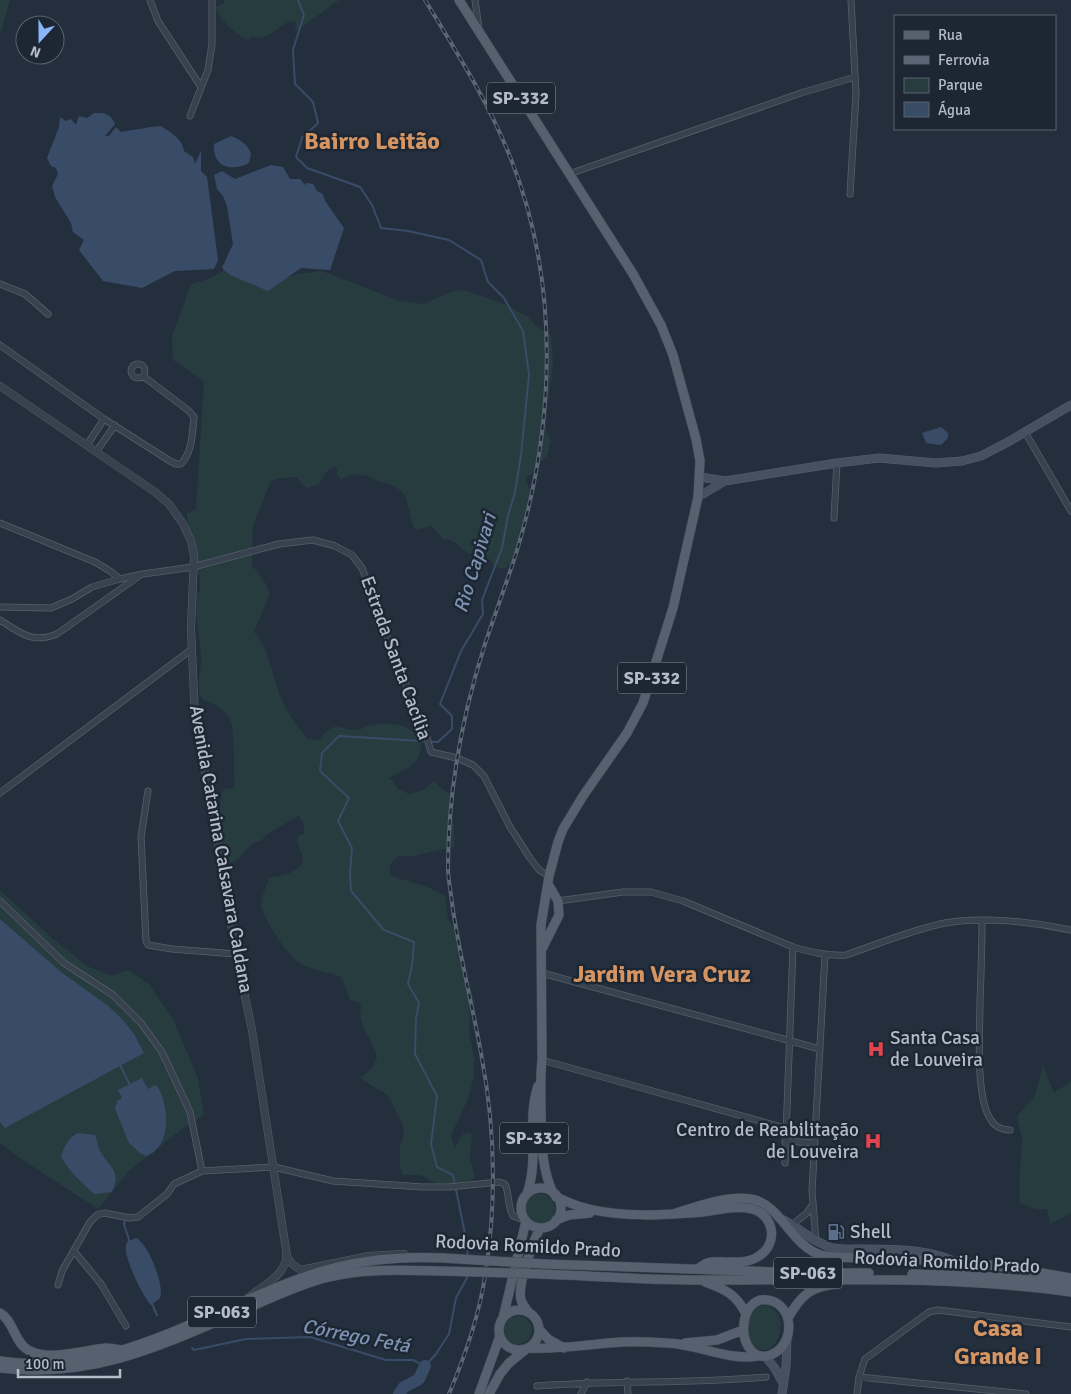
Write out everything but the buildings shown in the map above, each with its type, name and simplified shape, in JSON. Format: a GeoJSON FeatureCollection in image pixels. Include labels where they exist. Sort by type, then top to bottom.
{"type":"FeatureCollection","features":[{"type":"Feature","properties":{"kind":"main road","name":"SP-332"},"geometry":{"type":"LineString","coordinates":[[459,0],[633,274],[666,334],[697,445],[700,477],[698,497],[673,608],[643,703],[627,733],[583,796],[564,829],[558,842],[548,880],[541,925],[542,1060],[540,1081],[542,1160],[546,1179],[560,1208],[556,1220]]}},
{"type":"Feature","properties":{"kind":"main road"},"geometry":{"type":"LineString","coordinates":[[700,477],[726,481],[879,458],[936,463],[962,461],[981,456],[1071,405]]}},
{"type":"Feature","properties":{"kind":"main road"},"geometry":{"type":"LineString","coordinates":[[698,497],[726,481]]}},
{"type":"Feature","properties":{"kind":"main road"},"geometry":{"type":"LineString","coordinates":[[541,950],[559,915],[558,901],[548,880]]}},
{"type":"Feature","properties":{"kind":"main road"},"geometry":{"type":"LineString","coordinates":[[544,904],[558,901]]}},
{"type":"Feature","properties":{"kind":"main road"},"geometry":{"type":"LineString","coordinates":[[541,925],[553,929]]}},
{"type":"Feature","properties":{"kind":"main road","name":"SP-332"},"geometry":{"type":"LineString","coordinates":[[479,1394],[500,1336],[500,1327],[525,1221],[521,1213],[521,1206],[527,1194],[533,1171],[534,1104],[540,1081]]}},
{"type":"Feature","properties":{"kind":"main road"},"geometry":{"type":"LineString","coordinates":[[527,1194],[540,1189],[547,1190],[582,1208],[602,1211],[653,1215],[729,1208],[750,1209],[766,1216],[771,1224],[772,1234],[767,1249],[760,1256],[743,1262],[707,1263],[697,1269]]}},
{"type":"Feature","properties":{"kind":"main road"},"geometry":{"type":"LineString","coordinates":[[673,1214],[729,1200],[751,1199],[761,1202],[770,1208],[804,1246],[812,1252],[823,1255],[866,1259],[955,1261],[1071,1278]]}},
{"type":"Feature","properties":{"kind":"main road"},"geometry":{"type":"LineString","coordinates":[[525,1221],[540,1228],[552,1225],[556,1220],[569,1214],[602,1211]]}},
{"type":"Feature","properties":{"kind":"main road"},"geometry":{"type":"LineString","coordinates":[[779,1218],[793,1224],[816,1241],[834,1248],[910,1250],[935,1253],[955,1261]]}},
{"type":"Feature","properties":{"kind":"main road"},"geometry":{"type":"LineString","coordinates":[[540,1228],[528,1257],[520,1294],[524,1306],[536,1320],[539,1329],[548,1339],[565,1348]]}},
{"type":"Feature","properties":{"kind":"main road","name":"Rodovia Romildo Prado"},"geometry":{"type":"LineString","coordinates":[[0,1361],[62,1362],[107,1356],[157,1339],[300,1278],[344,1265],[377,1260],[441,1258],[545,1264],[983,1276],[1042,1281],[1071,1286]]}},
{"type":"Feature","properties":{"kind":"main road","name":"Rodovia Romildo Prado"},"geometry":{"type":"LineString","coordinates":[[0,1368],[24,1370],[64,1369],[120,1359],[304,1285],[338,1275],[373,1270],[697,1280],[905,1280],[982,1283],[1071,1292]]}},
{"type":"Feature","properties":{"kind":"main road"},"geometry":{"type":"LineString","coordinates":[[697,1280],[728,1292],[738,1300],[746,1314]]}},
{"type":"Feature","properties":{"kind":"main road"},"geometry":{"type":"LineString","coordinates":[[782,1394],[786,1367],[788,1318],[801,1298],[818,1287],[829,1285],[905,1280]]}},
{"type":"Feature","properties":{"kind":"main road"},"geometry":{"type":"LineString","coordinates":[[783,1383],[774,1367],[762,1356],[748,1348],[743,1330],[746,1314],[753,1303],[767,1300],[780,1306],[788,1318]]}},
{"type":"Feature","properties":{"kind":"main road"},"geometry":{"type":"LineString","coordinates":[[503,1318],[515,1311],[530,1313]]}},
{"type":"Feature","properties":{"kind":"main road"},"geometry":{"type":"LineString","coordinates":[[0,1313],[7,1318],[24,1348],[36,1354],[52,1355],[107,1348],[124,1351]]}},
{"type":"Feature","properties":{"kind":"main road"},"geometry":{"type":"LineString","coordinates":[[489,1394],[500,1374],[509,1363],[537,1340],[539,1329]]}},
{"type":"Feature","properties":{"kind":"main road"},"geometry":{"type":"LineString","coordinates":[[500,1336],[510,1348],[517,1350],[565,1348],[622,1342],[677,1343],[717,1340],[743,1330]]}},
{"type":"Feature","properties":{"kind":"main road"},"geometry":{"type":"LineString","coordinates":[[677,1343],[743,1357],[762,1356],[778,1351],[787,1339]]}},
{"type":"Feature","properties":{"kind":"street"},"geometry":{"type":"LineString","coordinates":[[150,0],[158,21],[201,88]]}},
{"type":"Feature","properties":{"kind":"street"},"geometry":{"type":"LineString","coordinates":[[190,116],[208,70],[212,44],[212,0]]}},
{"type":"Feature","properties":{"kind":"street"},"geometry":{"type":"LineString","coordinates":[[475,0],[480,34]]}},
{"type":"Feature","properties":{"kind":"street"},"geometry":{"type":"LineString","coordinates":[[850,194],[856,94],[851,0]]}},
{"type":"Feature","properties":{"kind":"street"},"geometry":{"type":"LineString","coordinates":[[569,174],[855,76]]}},
{"type":"Feature","properties":{"kind":"street"},"geometry":{"type":"LineString","coordinates":[[0,284],[25,294],[48,314]]}},
{"type":"Feature","properties":{"kind":"street"},"geometry":{"type":"LineString","coordinates":[[0,346],[114,425],[176,464],[181,464],[187,458],[191,447],[194,417],[192,413],[144,376]]}},
{"type":"Feature","properties":{"kind":"street","name":"Avenida Catarina Calsavara Caldana"},"geometry":{"type":"LineString","coordinates":[[0,386],[170,504],[191,541],[194,556],[191,628],[195,719],[236,954],[252,1030],[286,1254]]}},
{"type":"Feature","properties":{"kind":"street"},"geometry":{"type":"LineString","coordinates":[[86,445],[104,418]]}},
{"type":"Feature","properties":{"kind":"street"},"geometry":{"type":"LineString","coordinates":[[96,452],[114,425]]}},
{"type":"Feature","properties":{"kind":"street"},"geometry":{"type":"LineString","coordinates":[[1025,432],[1071,510]]}},
{"type":"Feature","properties":{"kind":"street"},"geometry":{"type":"LineString","coordinates":[[834,518],[837,463]]}},
{"type":"Feature","properties":{"kind":"street"},"geometry":{"type":"LineString","coordinates":[[0,523],[95,562],[120,579]]}},
{"type":"Feature","properties":{"kind":"street","name":"Estrada Santa Cacília"},"geometry":{"type":"LineString","coordinates":[[0,607],[51,608],[92,588],[120,579],[193,567],[279,544],[313,540],[334,546],[352,555],[362,568],[397,664],[424,727],[428,747],[433,753],[457,758],[473,765],[484,776],[510,827],[538,870],[548,880]]}},
{"type":"Feature","properties":{"kind":"street"},"geometry":{"type":"LineString","coordinates":[[0,620],[27,636],[37,639],[47,638],[57,634],[143,574]]}},
{"type":"Feature","properties":{"kind":"street"},"geometry":{"type":"LineString","coordinates":[[0,793],[192,649]]}},
{"type":"Feature","properties":{"kind":"street"},"geometry":{"type":"LineString","coordinates":[[148,791],[141,837],[146,941],[148,944],[172,949],[236,954]]}},
{"type":"Feature","properties":{"kind":"street"},"geometry":{"type":"LineString","coordinates":[[558,901],[623,892],[656,893],[683,901],[794,947],[825,954],[846,955],[947,923],[982,921],[1026,922],[1071,930]]}},
{"type":"Feature","properties":{"kind":"street"},"geometry":{"type":"LineString","coordinates":[[0,901],[64,963],[113,995],[141,1023],[162,1052],[190,1112],[202,1171]]}},
{"type":"Feature","properties":{"kind":"street"},"geometry":{"type":"LineString","coordinates":[[982,921],[979,1047],[981,1085],[983,1099],[990,1120],[1004,1130],[1010,1130]]}},
{"type":"Feature","properties":{"kind":"street"},"geometry":{"type":"LineString","coordinates":[[784,1163],[794,947]]}},
{"type":"Feature","properties":{"kind":"street"},"geometry":{"type":"LineString","coordinates":[[816,1241],[812,1191],[825,954]]}},
{"type":"Feature","properties":{"kind":"street"},"geometry":{"type":"LineString","coordinates":[[542,973],[820,1049]]}},
{"type":"Feature","properties":{"kind":"street"},"geometry":{"type":"LineString","coordinates":[[542,1060],[785,1128]]}},
{"type":"Feature","properties":{"kind":"street"},"geometry":{"type":"LineString","coordinates":[[785,1141],[815,1143]]}},
{"type":"Feature","properties":{"kind":"street"},"geometry":{"type":"LineString","coordinates":[[58,1285],[62,1271],[90,1222],[97,1214],[104,1213],[130,1218],[138,1217],[167,1194],[174,1184],[202,1171],[274,1167],[333,1181],[449,1187],[499,1182],[505,1184],[510,1211],[513,1216],[525,1221]]}},
{"type":"Feature","properties":{"kind":"street"},"geometry":{"type":"LineString","coordinates":[[793,1224],[807,1213],[813,1204]]}},
{"type":"Feature","properties":{"kind":"street"},"geometry":{"type":"LineString","coordinates":[[74,1251],[101,1284],[126,1326]]}},
{"type":"Feature","properties":{"kind":"street"},"geometry":{"type":"LineString","coordinates":[[286,1254],[292,1264],[301,1270],[369,1256],[393,1254],[441,1258]]}},
{"type":"Feature","properties":{"kind":"street"},"geometry":{"type":"LineString","coordinates":[[243,1302],[260,1287],[277,1277],[284,1265],[286,1254]]}},
{"type":"Feature","properties":{"kind":"street"},"geometry":{"type":"LineString","coordinates":[[857,1394],[859,1377],[865,1359],[929,1312],[938,1310],[1071,1327]]}},
{"type":"Feature","properties":{"kind":"street"},"geometry":{"type":"LineString","coordinates":[[537,1386],[587,1382],[737,1380],[766,1377]]}},
{"type":"Feature","properties":{"kind":"street"},"geometry":{"type":"LineString","coordinates":[[859,1377],[1026,1394]]}},
{"type":"Feature","properties":{"kind":"street"},"geometry":{"type":"LineString","coordinates":[[627,1381],[628,1394]]}},
{"type":"Feature","properties":{"kind":"street"},"geometry":{"type":"LineString","coordinates":[[580,1394],[587,1382]]}},
{"type":"Feature","properties":{"kind":"green space"},"geometry":{"type":"Polygon","coordinates":[[[0,0],[10,0],[0,35],[0,0]]]}},
{"type":"Feature","properties":{"kind":"green space"},"geometry":{"type":"Polygon","coordinates":[[[224,0],[339,0],[295,32],[296,22],[291,21],[268,35],[258,38],[251,37],[248,40],[229,27],[215,8],[224,3],[224,0]]]}},
{"type":"Feature","properties":{"kind":"green space"},"geometry":{"type":"Polygon","coordinates":[[[231,263],[282,279],[298,274],[322,271],[400,301],[423,304],[453,291],[464,290],[507,305],[528,317],[535,325],[551,335],[553,365],[546,416],[546,431],[551,440],[547,457],[532,474],[525,478],[531,492],[531,498],[522,541],[519,551],[506,568],[502,569],[495,566],[487,557],[468,553],[451,540],[443,539],[432,526],[414,529],[406,498],[393,485],[377,481],[368,476],[352,474],[341,480],[337,474],[337,468],[334,467],[327,471],[318,485],[307,488],[296,477],[271,481],[253,525],[252,565],[266,584],[270,594],[254,632],[264,647],[282,700],[297,726],[308,739],[319,740],[331,728],[335,727],[354,730],[371,725],[393,724],[405,727],[422,740],[421,750],[412,766],[388,779],[392,780],[398,789],[409,794],[423,790],[434,781],[452,795],[454,847],[412,856],[398,856],[390,865],[391,876],[425,886],[446,896],[448,919],[458,934],[464,958],[466,977],[476,1006],[470,1001],[469,1032],[474,1056],[474,1076],[468,1099],[451,1139],[455,1147],[463,1134],[469,1133],[472,1135],[470,1158],[475,1177],[461,1184],[443,1185],[421,1175],[403,1175],[400,1167],[400,1145],[404,1135],[402,1123],[387,1094],[360,1078],[373,1067],[377,1057],[363,1026],[360,1013],[361,1005],[358,1002],[350,1001],[342,977],[308,967],[293,958],[275,934],[265,916],[261,903],[269,877],[289,873],[299,868],[302,864],[303,857],[297,840],[298,836],[304,834],[304,826],[301,819],[298,816],[266,835],[262,840],[252,844],[237,860],[227,864],[216,852],[214,844],[219,822],[221,794],[225,789],[233,788],[235,785],[231,722],[223,710],[202,699],[199,689],[201,656],[196,601],[197,593],[200,593],[200,578],[188,537],[187,513],[196,509],[204,381],[173,360],[172,336],[191,284],[213,277],[231,263]]]}},
{"type":"Feature","properties":{"kind":"green space"},"geometry":{"type":"Polygon","coordinates":[[[0,890],[52,938],[87,966],[112,976],[124,971],[130,971],[149,984],[174,1021],[198,1078],[204,1115],[182,1129],[129,1171],[98,1209],[0,1143],[0,890]]]}},
{"type":"Feature","properties":{"kind":"green space"},"geometry":{"type":"Polygon","coordinates":[[[1043,1065],[1054,1093],[1071,1081],[1071,1213],[1050,1224],[1047,1209],[1036,1209],[1020,1203],[1019,1187],[1022,1139],[1017,1116],[1035,1096],[1043,1065]]]}},
{"type":"Feature","properties":{"kind":"green space"},"geometry":{"type":"Polygon","coordinates":[[[540,1194],[551,1198],[555,1209],[551,1220],[540,1224],[529,1220],[525,1209],[529,1198],[540,1194]]]}},
{"type":"Feature","properties":{"kind":"green space"},"geometry":{"type":"Polygon","coordinates":[[[765,1305],[774,1309],[779,1317],[781,1326],[775,1344],[768,1349],[760,1350],[751,1345],[748,1326],[749,1318],[754,1308],[765,1305]]]}},
{"type":"Feature","properties":{"kind":"green space"},"geometry":{"type":"Polygon","coordinates":[[[518,1316],[528,1320],[532,1330],[528,1340],[518,1344],[508,1340],[504,1330],[508,1320],[518,1316]]]}},
{"type":"Feature","properties":{"kind":"water"},"geometry":{"type":"Polygon","coordinates":[[[94,113],[107,114],[115,124],[105,136],[109,136],[116,127],[121,132],[161,126],[179,139],[184,151],[193,157],[195,164],[201,151],[201,171],[207,177],[218,260],[214,269],[175,271],[142,288],[103,281],[79,250],[84,240],[73,232],[71,223],[55,197],[52,186],[58,174],[56,168],[51,166],[47,158],[59,127],[60,117],[66,121],[71,119],[76,125],[79,116],[87,118],[94,113]]]}},
{"type":"Feature","properties":{"kind":"water"},"geometry":{"type":"Polygon","coordinates":[[[231,136],[240,140],[248,148],[251,154],[249,163],[237,167],[229,167],[221,164],[217,159],[214,153],[214,144],[231,136]]]}},
{"type":"Feature","properties":{"kind":"water"},"geometry":{"type":"Polygon","coordinates":[[[271,165],[283,167],[290,179],[300,179],[305,185],[307,183],[313,184],[317,191],[323,194],[325,201],[344,228],[330,270],[301,268],[268,291],[230,275],[222,268],[233,244],[227,206],[223,196],[217,189],[214,175],[222,171],[235,179],[271,165]]]}},
{"type":"Feature","properties":{"kind":"water"},"geometry":{"type":"Polygon","coordinates":[[[941,427],[948,433],[948,438],[941,445],[926,443],[922,433],[941,427]]]}},
{"type":"Feature","properties":{"kind":"water"},"geometry":{"type":"Polygon","coordinates":[[[0,919],[61,972],[107,1005],[134,1034],[144,1053],[5,1128],[0,1122],[0,919]]]}},
{"type":"Feature","properties":{"kind":"water"},"geometry":{"type":"Polygon","coordinates":[[[142,1078],[148,1089],[156,1085],[161,1093],[166,1113],[164,1135],[160,1144],[146,1156],[129,1143],[115,1109],[117,1101],[122,1098],[118,1090],[142,1078]]]}},
{"type":"Feature","properties":{"kind":"water"},"geometry":{"type":"Polygon","coordinates":[[[78,1133],[95,1135],[100,1151],[115,1174],[115,1185],[112,1192],[94,1194],[80,1181],[61,1157],[67,1143],[78,1133]]]}},
{"type":"Feature","properties":{"kind":"water"},"geometry":{"type":"Polygon","coordinates":[[[136,1238],[146,1248],[158,1275],[161,1292],[160,1298],[151,1305],[136,1279],[127,1255],[127,1242],[136,1238]]]}},
{"type":"Feature","properties":{"kind":"waterway","name":"Rio Capivari"},"geometry":{"type":"LineString","coordinates":[[298,0],[304,15],[293,50],[295,84],[313,102],[318,123],[302,138],[296,157],[307,168],[360,187],[372,205],[381,228],[408,231],[449,240],[481,260],[488,282],[504,298],[523,331],[529,375],[521,455],[515,492],[502,548],[482,600],[483,614],[461,651],[440,704],[452,716],[452,729],[438,742],[339,736],[322,753],[320,771],[349,798],[338,821],[352,848],[351,891],[384,930],[414,942],[408,984],[419,1003],[416,1018],[415,1054],[437,1096],[431,1144],[437,1167],[453,1175],[468,1257]]}},
{"type":"Feature","properties":{"kind":"waterway","name":"Córrego Fetá"},"geometry":{"type":"LineString","coordinates":[[120,1065],[130,1085]]}},
{"type":"Feature","properties":{"kind":"waterway","name":"Córrego Fetá"},"geometry":{"type":"LineString","coordinates":[[125,1219],[124,1224],[130,1243]]}},
{"type":"Feature","properties":{"kind":"waterway","name":"Córrego Fetá"},"geometry":{"type":"LineString","coordinates":[[192,1348],[194,1350],[246,1339],[310,1337],[386,1360],[413,1360],[425,1366],[436,1354],[449,1334],[456,1298],[469,1274]]}},
{"type":"Feature","properties":{"kind":"waterway","name":"Córrego Fetá"},"geometry":{"type":"LineString","coordinates":[[152,1304],[157,1315]]}},
{"type":"Feature","properties":{"kind":"waterway","name":"Rio Capivari"},"geometry":{"type":"LineString","coordinates":[[399,1394],[404,1387],[419,1379],[425,1366]]}},
{"type":"Feature","properties":{"kind":"railway"},"geometry":{"type":"LineString","coordinates":[[425,0],[493,118],[511,159],[527,207],[538,257],[545,307],[547,358],[538,459],[528,508],[515,557],[484,647],[469,701],[458,756],[451,812],[448,877],[458,941],[486,1081],[492,1136],[493,1192],[489,1248],[479,1306],[471,1336],[449,1394]]}},
{"type":"Feature","properties":{"kind":"place","name":"Santa Casa de Louveira"},"geometry":{"type":"Point","coordinates":[876,1049]}},
{"type":"Feature","properties":{"kind":"place","name":"Centro de Reabilitação de Louveira"},"geometry":{"type":"Point","coordinates":[873,1141]}},
{"type":"Feature","properties":{"kind":"place","name":"Shell"},"geometry":{"type":"Point","coordinates":[836,1232]}},
{"type":"Feature","properties":{"kind":"district","name":"Bairro Leitão"},"geometry":{"type":"Point","coordinates":[372,141]}},
{"type":"Feature","properties":{"kind":"district","name":"Jardim Vera Cruz"},"geometry":{"type":"Point","coordinates":[662,974]}},
{"type":"Feature","properties":{"kind":"district","name":"Casa Grande I"},"geometry":{"type":"Point","coordinates":[998,1342]}}]}
